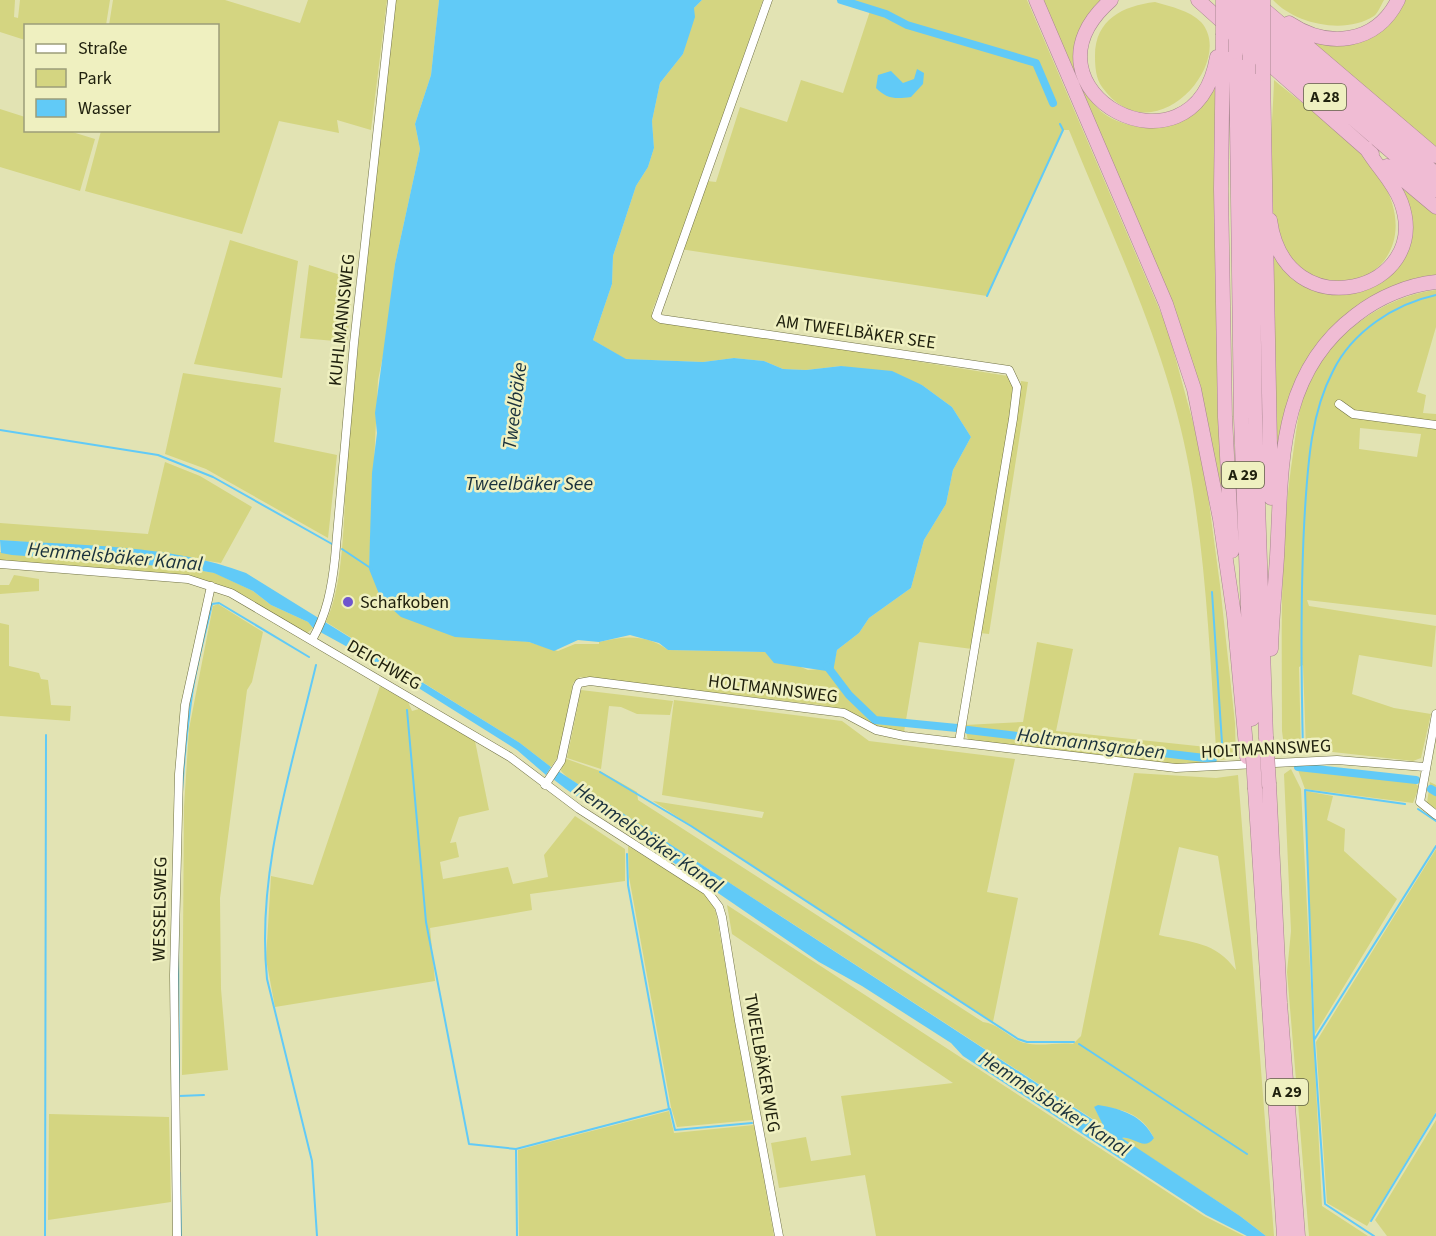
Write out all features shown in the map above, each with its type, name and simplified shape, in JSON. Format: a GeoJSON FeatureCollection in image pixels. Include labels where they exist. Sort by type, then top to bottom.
{"type":"FeatureCollection","features":[{"type":"Feature","properties":{"kind":"highway"},"geometry":{"type":"LineString","coordinates":[[1036,0],[1166,304],[1185,358],[1203,426],[1234,615],[1250,757]]}},
{"type":"Feature","properties":{"kind":"highway"},"geometry":{"type":"LineString","coordinates":[[1112,0],[1100,10],[1087,30],[1082,58],[1087,81],[1095,95],[1110,110],[1125,118],[1154,121],[1178,115],[1190,107],[1209,82],[1223,35]]}},
{"type":"Feature","properties":{"kind":"highway"},"geometry":{"type":"LineString","coordinates":[[1186,0],[1209,16],[1217,17]]}},
{"type":"Feature","properties":{"kind":"highway"},"geometry":{"type":"LineString","coordinates":[[1198,0],[1436,207]]}},
{"type":"Feature","properties":{"kind":"highway","name":"A 28"},"geometry":{"type":"LineString","coordinates":[[1218,0],[1316,90],[1436,190]]}},
{"type":"Feature","properties":{"kind":"highway"},"geometry":{"type":"LineString","coordinates":[[1223,0],[1221,189],[1225,394],[1234,615]]}},
{"type":"Feature","properties":{"kind":"highway","name":"A 28"},"geometry":{"type":"LineString","coordinates":[[1236,0],[1305,63],[1436,174]]}},
{"type":"Feature","properties":{"kind":"highway","name":"A 29"},"geometry":{"type":"LineString","coordinates":[[1236,0],[1241,394],[1250,757],[1259,852],[1284,1236]]}},
{"type":"Feature","properties":{"kind":"highway"},"geometry":{"type":"LineString","coordinates":[[1257,2],[1301,31],[1338,40],[1354,38],[1372,30],[1386,18],[1398,0]]}},
{"type":"Feature","properties":{"kind":"highway"},"geometry":{"type":"LineString","coordinates":[[1257,2],[1263,74],[1263,161],[1274,584]]}},
{"type":"Feature","properties":{"kind":"highway"},"geometry":{"type":"LineString","coordinates":[[1257,2],[1436,156]]}},
{"type":"Feature","properties":{"kind":"highway","name":"A 29"},"geometry":{"type":"LineString","coordinates":[[1257,2],[1250,60],[1254,394],[1266,737],[1281,1014],[1297,1231]]}},
{"type":"Feature","properties":{"kind":"highway"},"geometry":{"type":"LineString","coordinates":[[1263,161],[1268,175],[1271,230],[1277,248],[1290,268],[1317,286],[1347,289],[1369,283],[1384,272],[1398,252],[1404,236],[1401,203],[1392,183],[1366,148]]}},
{"type":"Feature","properties":{"kind":"highway"},"geometry":{"type":"LineString","coordinates":[[1266,737],[1279,488],[1291,411],[1308,371],[1328,340],[1361,311],[1393,294],[1436,282]]}},
{"type":"Feature","properties":{"kind":"street","name":"KUHLMANNSWEG"},"geometry":{"type":"LineString","coordinates":[[313,638],[325,612],[335,558],[356,332],[392,0]]}},
{"type":"Feature","properties":{"kind":"street","name":"AM TWEELBÄKER SEE"},"geometry":{"type":"LineString","coordinates":[[768,0],[656,316],[661,319],[1009,370],[1016,381],[1016,398],[959,742]]}},
{"type":"Feature","properties":{"kind":"street"},"geometry":{"type":"LineString","coordinates":[[1339,404],[1353,414],[1436,425]]}},
{"type":"Feature","properties":{"kind":"street","name":"DEICHWEG"},"geometry":{"type":"LineString","coordinates":[[0,564],[188,579],[231,593],[313,638],[510,757],[545,785],[712,896]]}},
{"type":"Feature","properties":{"kind":"street","name":"WESSELSWEG"},"geometry":{"type":"LineString","coordinates":[[177,1236],[174,964],[179,774],[185,705],[211,586]]}},
{"type":"Feature","properties":{"kind":"street","name":"HOLTMANNSWEG"},"geometry":{"type":"LineString","coordinates":[[545,785],[561,762],[577,687],[579,683],[590,681],[844,713],[882,732],[1176,768],[1337,760],[1425,767]]}},
{"type":"Feature","properties":{"kind":"street"},"geometry":{"type":"LineString","coordinates":[[1436,714],[1420,802],[1436,815]]}},
{"type":"Feature","properties":{"kind":"street","name":"TWEELBÄKER WEG"},"geometry":{"type":"LineString","coordinates":[[712,896],[722,917],[779,1236]]}},
{"type":"Feature","properties":{"kind":"green space"},"geometry":{"type":"Polygon","coordinates":[[[0,0],[15,0],[14,17],[18,18],[20,0],[110,0],[106,24],[24,24],[24,40],[0,32],[0,0]]]}},
{"type":"Feature","properties":{"kind":"green space"},"geometry":{"type":"Polygon","coordinates":[[[113,0],[225,0],[300,23],[308,0],[387,0],[371,130],[337,120],[339,133],[279,121],[242,234],[85,191],[101,132],[219,132],[219,24],[109,24],[113,0]]]}},
{"type":"Feature","properties":{"kind":"green space"},"geometry":{"type":"Polygon","coordinates":[[[396,0],[439,0],[431,75],[415,124],[420,149],[395,264],[388,332],[378,380],[369,569],[501,638],[529,642],[558,651],[575,644],[599,644],[599,642],[609,640],[635,638],[652,641],[668,650],[765,652],[808,670],[820,669],[832,672],[837,650],[859,633],[869,618],[911,588],[924,540],[946,504],[953,470],[971,437],[952,407],[922,385],[841,366],[806,370],[783,369],[764,361],[734,358],[703,362],[625,359],[593,340],[612,284],[613,256],[636,186],[648,167],[654,148],[652,121],[660,83],[683,54],[694,8],[702,0],[763,0],[676,250],[652,311],[654,319],[1008,376],[1015,382],[972,649],[919,642],[904,732],[878,728],[846,711],[820,705],[580,677],[573,683],[559,755],[551,767],[520,743],[326,622],[333,604],[341,560],[348,447],[396,0]]]}},
{"type":"Feature","properties":{"kind":"green space"},"geometry":{"type":"Polygon","coordinates":[[[848,0],[1027,0],[1167,327],[1205,473],[1220,585],[1235,723],[1236,758],[1179,765],[968,741],[965,725],[1023,722],[1037,642],[1073,649],[1056,731],[1216,748],[1200,537],[1180,423],[1168,380],[1138,296],[1069,130],[1063,130],[987,296],[680,249],[707,181],[716,182],[740,107],[787,122],[801,80],[843,93],[870,11],[902,25],[904,21],[887,11],[848,0]]]}},
{"type":"Feature","properties":{"kind":"green space"},"geometry":{"type":"Polygon","coordinates":[[[1041,0],[1107,0],[1092,12],[1084,24],[1086,81],[1088,93],[1094,104],[1115,120],[1142,127],[1169,125],[1181,121],[1204,99],[1215,83],[1224,516],[1201,402],[1041,0]]]}},
{"type":"Feature","properties":{"kind":"green space"},"geometry":{"type":"Polygon","coordinates":[[[1273,0],[1384,0],[1374,16],[1362,22],[1335,26],[1307,21],[1282,8],[1273,0]]]}},
{"type":"Feature","properties":{"kind":"green space"},"geometry":{"type":"Polygon","coordinates":[[[1403,0],[1436,0],[1436,150],[1309,40],[1338,45],[1403,0]]]}},
{"type":"Feature","properties":{"kind":"green space"},"geometry":{"type":"Polygon","coordinates":[[[1155,2],[1185,12],[1201,22],[1209,39],[1208,59],[1199,79],[1184,96],[1165,108],[1144,112],[1122,106],[1102,87],[1096,69],[1096,43],[1100,33],[1113,17],[1132,7],[1155,2]]]}},
{"type":"Feature","properties":{"kind":"green space"},"geometry":{"type":"Polygon","coordinates":[[[1274,80],[1346,139],[1381,179],[1394,211],[1394,239],[1384,261],[1367,276],[1345,282],[1322,280],[1300,267],[1282,243],[1276,227],[1271,186],[1274,80]]]}},
{"type":"Feature","properties":{"kind":"green space"},"geometry":{"type":"Polygon","coordinates":[[[0,109],[24,117],[24,132],[72,132],[95,139],[80,191],[0,167],[0,109]]]}},
{"type":"Feature","properties":{"kind":"green space"},"geometry":{"type":"Polygon","coordinates":[[[1396,184],[1436,214],[1436,279],[1416,283],[1317,348],[1276,477],[1269,243],[1301,282],[1328,292],[1360,291],[1402,256],[1396,184]]]}},
{"type":"Feature","properties":{"kind":"green space"},"geometry":{"type":"Polygon","coordinates":[[[230,240],[298,261],[282,378],[194,364],[230,240]]]}},
{"type":"Feature","properties":{"kind":"green space"},"geometry":{"type":"Polygon","coordinates":[[[309,265],[353,279],[347,342],[300,338],[309,265]]]}},
{"type":"Feature","properties":{"kind":"green space"},"geometry":{"type":"Polygon","coordinates":[[[1436,290],[1436,327],[1417,392],[1426,395],[1423,413],[1436,414],[1436,615],[1307,600],[1309,606],[1436,626],[1432,667],[1359,655],[1352,694],[1394,708],[1431,714],[1421,758],[1413,761],[1306,749],[1303,665],[1299,667],[1301,750],[1285,754],[1282,731],[1283,557],[1289,488],[1298,423],[1305,392],[1325,355],[1340,338],[1376,311],[1416,294],[1436,290]],[[1360,428],[1359,449],[1417,457],[1421,434],[1360,428]]]}},
{"type":"Feature","properties":{"kind":"green space"},"geometry":{"type":"Polygon","coordinates":[[[183,373],[281,388],[274,442],[337,455],[328,538],[206,469],[165,454],[183,373]]]}},
{"type":"Feature","properties":{"kind":"green space"},"geometry":{"type":"Polygon","coordinates":[[[1021,381],[1028,382],[989,634],[980,633],[1021,381]]]}},
{"type":"Feature","properties":{"kind":"green space"},"geometry":{"type":"Polygon","coordinates":[[[165,462],[200,476],[252,507],[221,563],[132,550],[0,540],[0,523],[148,534],[165,462]]]}},
{"type":"Feature","properties":{"kind":"green space"},"geometry":{"type":"Polygon","coordinates":[[[0,552],[186,568],[215,573],[253,591],[271,605],[308,622],[313,628],[307,633],[302,632],[244,596],[200,579],[0,560],[0,552]]]}},
{"type":"Feature","properties":{"kind":"green space"},"geometry":{"type":"Polygon","coordinates":[[[14,575],[39,579],[39,591],[0,594],[0,585],[9,585],[14,575]]]}},
{"type":"Feature","properties":{"kind":"green space"},"geometry":{"type":"Polygon","coordinates":[[[218,604],[263,632],[252,682],[247,690],[220,898],[221,989],[228,1070],[182,1075],[184,807],[189,729],[213,606],[218,604]]]}},
{"type":"Feature","properties":{"kind":"green space"},"geometry":{"type":"Polygon","coordinates":[[[0,623],[9,625],[9,666],[39,673],[41,679],[48,680],[51,705],[71,706],[70,721],[0,716],[0,623]]]}},
{"type":"Feature","properties":{"kind":"green space"},"geometry":{"type":"Polygon","coordinates":[[[380,686],[408,702],[412,711],[419,709],[475,741],[489,810],[459,817],[450,843],[456,842],[459,857],[440,862],[443,879],[508,867],[513,884],[548,877],[544,855],[575,816],[625,849],[625,881],[530,894],[532,910],[430,928],[435,981],[275,1007],[266,959],[271,876],[313,885],[380,686]]]}},
{"type":"Feature","properties":{"kind":"green space"},"geometry":{"type":"Polygon","coordinates":[[[581,690],[673,701],[670,715],[637,714],[621,707],[609,706],[601,769],[567,758],[581,690]]]}},
{"type":"Feature","properties":{"kind":"green space"},"geometry":{"type":"Polygon","coordinates":[[[674,700],[842,721],[869,741],[1015,759],[987,892],[1018,898],[993,1022],[653,801],[762,818],[764,812],[662,795],[674,700]]]}},
{"type":"Feature","properties":{"kind":"green space"},"geometry":{"type":"Polygon","coordinates":[[[564,758],[600,771],[637,792],[638,800],[983,1022],[989,1023],[1019,1041],[1037,1045],[1073,1044],[1081,1036],[1134,773],[1216,778],[1238,775],[1274,1236],[1266,1236],[1240,1216],[1121,1138],[1154,1138],[1137,1117],[1113,1108],[1094,1107],[1105,1127],[561,771],[564,758]],[[1179,847],[1159,935],[1211,948],[1228,960],[1236,970],[1218,856],[1179,847]]]}},
{"type":"Feature","properties":{"kind":"green space"},"geometry":{"type":"Polygon","coordinates":[[[1291,769],[1301,789],[1322,1206],[1368,1236],[1309,1236],[1287,972],[1291,931],[1284,774],[1291,769]]]}},
{"type":"Feature","properties":{"kind":"green space"},"geometry":{"type":"Polygon","coordinates":[[[1298,770],[1415,783],[1419,787],[1413,803],[1305,789],[1298,770]]]}},
{"type":"Feature","properties":{"kind":"green space"},"geometry":{"type":"Polygon","coordinates":[[[1430,782],[1436,785],[1436,809],[1427,803],[1430,782]]]}},
{"type":"Feature","properties":{"kind":"green space"},"geometry":{"type":"Polygon","coordinates":[[[1305,791],[1333,796],[1327,820],[1345,829],[1344,851],[1397,899],[1315,1034],[1305,791]]]}},
{"type":"Feature","properties":{"kind":"green space"},"geometry":{"type":"Polygon","coordinates":[[[628,846],[711,900],[716,913],[753,1120],[677,1127],[671,1107],[629,877],[628,846]]]}},
{"type":"Feature","properties":{"kind":"green space"},"geometry":{"type":"Polygon","coordinates":[[[1436,849],[1436,1112],[1367,1226],[1327,1203],[1316,1042],[1436,849]]]}},
{"type":"Feature","properties":{"kind":"green space"},"geometry":{"type":"Polygon","coordinates":[[[727,905],[1204,1216],[1244,1236],[876,1236],[865,1175],[779,1188],[771,1143],[806,1137],[811,1161],[851,1155],[841,1096],[953,1083],[732,934],[727,905]]]}},
{"type":"Feature","properties":{"kind":"green space"},"geometry":{"type":"Polygon","coordinates":[[[669,1111],[674,1133],[754,1125],[774,1236],[519,1236],[518,1150],[669,1111]]]}},
{"type":"Feature","properties":{"kind":"green space"},"geometry":{"type":"Polygon","coordinates":[[[49,1114],[169,1117],[171,1202],[48,1220],[49,1114]]]}},
{"type":"Feature","properties":{"kind":"green space"},"geometry":{"type":"Polygon","coordinates":[[[1436,1120],[1436,1236],[1387,1236],[1375,1220],[1436,1120]]]}},
{"type":"Feature","properties":{"kind":"water","name":"Tweelbäker See"},"geometry":{"type":"Polygon","coordinates":[[[439,0],[702,0],[694,8],[695,17],[683,54],[660,83],[652,121],[654,148],[648,167],[636,186],[613,256],[612,284],[593,340],[626,359],[703,362],[734,358],[764,361],[783,369],[806,370],[841,366],[892,371],[922,385],[952,407],[971,437],[953,470],[946,504],[924,540],[911,588],[869,618],[859,633],[837,650],[833,672],[774,663],[765,652],[668,650],[659,643],[630,635],[599,642],[578,640],[554,651],[529,642],[455,637],[401,617],[381,599],[369,569],[372,473],[377,433],[375,413],[395,264],[420,149],[415,124],[431,75],[439,0]]]}},
{"type":"Feature","properties":{"kind":"water"},"geometry":{"type":"Polygon","coordinates":[[[917,69],[924,73],[923,84],[911,97],[892,97],[876,88],[878,75],[891,71],[903,83],[914,79],[917,69]]]}},
{"type":"Feature","properties":{"kind":"water","name":"Hemmelsbäker Kanal"},"geometry":{"type":"Polygon","coordinates":[[[0,540],[156,551],[187,556],[246,573],[520,743],[551,767],[546,775],[517,750],[393,672],[313,628],[308,622],[271,605],[253,591],[214,573],[186,568],[12,555],[1,553],[0,540]]]}},
{"type":"Feature","properties":{"kind":"water","name":"Hemmelsbäker Kanal"},"geometry":{"type":"Polygon","coordinates":[[[558,771],[1104,1127],[1094,1107],[1098,1105],[1130,1114],[1144,1124],[1154,1138],[1143,1144],[1122,1138],[1240,1216],[1266,1236],[1247,1236],[1206,1215],[963,1056],[951,1043],[862,986],[819,962],[566,789],[553,779],[558,771]]]}},
{"type":"Feature","properties":{"kind":"waterway"},"geometry":{"type":"LineString","coordinates":[[841,0],[886,14],[907,25],[1036,63],[1053,103]]}},
{"type":"Feature","properties":{"kind":"waterway"},"geometry":{"type":"LineString","coordinates":[[987,296],[1063,130],[1060,124]]}},
{"type":"Feature","properties":{"kind":"waterway"},"geometry":{"type":"LineString","coordinates":[[1303,751],[1301,630],[1303,539],[1309,456],[1315,421],[1333,371],[1351,344],[1363,332],[1390,313],[1420,299],[1436,295]]}},
{"type":"Feature","properties":{"kind":"waterway"},"geometry":{"type":"LineString","coordinates":[[0,430],[158,455],[213,477],[332,544]]}},
{"type":"Feature","properties":{"kind":"waterway"},"geometry":{"type":"LineString","coordinates":[[342,549],[372,569]]}},
{"type":"Feature","properties":{"kind":"waterway"},"geometry":{"type":"LineString","coordinates":[[1212,592],[1222,743]]}},
{"type":"Feature","properties":{"kind":"waterway"},"geometry":{"type":"LineString","coordinates":[[179,1095],[178,898],[185,750],[193,690],[212,604],[219,603],[309,657]]}},
{"type":"Feature","properties":{"kind":"waterway"},"geometry":{"type":"LineString","coordinates":[[316,665],[278,820],[271,860],[265,939],[267,979],[312,1161],[317,1236]]}},
{"type":"Feature","properties":{"kind":"waterway","name":"Holtmannsgraben"},"geometry":{"type":"LineString","coordinates":[[827,666],[849,695],[875,720],[957,728]]}},
{"type":"Feature","properties":{"kind":"waterway"},"geometry":{"type":"LineString","coordinates":[[407,710],[426,922],[469,1144],[516,1149],[669,1109],[628,885],[627,854]]}},
{"type":"Feature","properties":{"kind":"waterway","name":"Holtmannsgraben"},"geometry":{"type":"LineString","coordinates":[[968,730],[1213,759]]}},
{"type":"Feature","properties":{"kind":"waterway"},"geometry":{"type":"LineString","coordinates":[[45,1236],[46,735]]}},
{"type":"Feature","properties":{"kind":"waterway","name":"Holtmannsgraben"},"geometry":{"type":"LineString","coordinates":[[1298,767],[1416,780]]}},
{"type":"Feature","properties":{"kind":"waterway"},"geometry":{"type":"LineString","coordinates":[[600,772],[691,826],[1018,1039],[1027,1042],[1074,1042]]}},
{"type":"Feature","properties":{"kind":"waterway","name":"Holtmannsgraben"},"geometry":{"type":"LineString","coordinates":[[1431,789],[1436,792]]}},
{"type":"Feature","properties":{"kind":"waterway"},"geometry":{"type":"LineString","coordinates":[[1314,1040],[1305,790],[1405,804]]}},
{"type":"Feature","properties":{"kind":"waterway"},"geometry":{"type":"LineString","coordinates":[[1418,809],[1436,821]]}},
{"type":"Feature","properties":{"kind":"waterway"},"geometry":{"type":"LineString","coordinates":[[1374,1236],[1325,1204],[1314,1040],[1436,846]]}},
{"type":"Feature","properties":{"kind":"waterway"},"geometry":{"type":"LineString","coordinates":[[1079,1044],[1247,1154]]}},
{"type":"Feature","properties":{"kind":"waterway"},"geometry":{"type":"LineString","coordinates":[[179,1096],[204,1095]]}},
{"type":"Feature","properties":{"kind":"waterway"},"geometry":{"type":"LineString","coordinates":[[670,1109],[675,1130],[752,1123]]}},
{"type":"Feature","properties":{"kind":"waterway"},"geometry":{"type":"LineString","coordinates":[[1371,1221],[1436,1114]]}},
{"type":"Feature","properties":{"kind":"waterway"},"geometry":{"type":"LineString","coordinates":[[516,1149],[517,1236]]}},
{"type":"Feature","properties":{"kind":"waterway"},"geometry":{"type":"LineString","coordinates":[[180,1173],[181,1236]]}},
{"type":"Feature","properties":{"kind":"place","name":"Schafkoben"},"geometry":{"type":"Point","coordinates":[348,602]}},
{"type":"Feature","properties":{"kind":"water label","name":"Tweelbäke"},"geometry":{"type":"Point","coordinates":[515,406]}}]}
